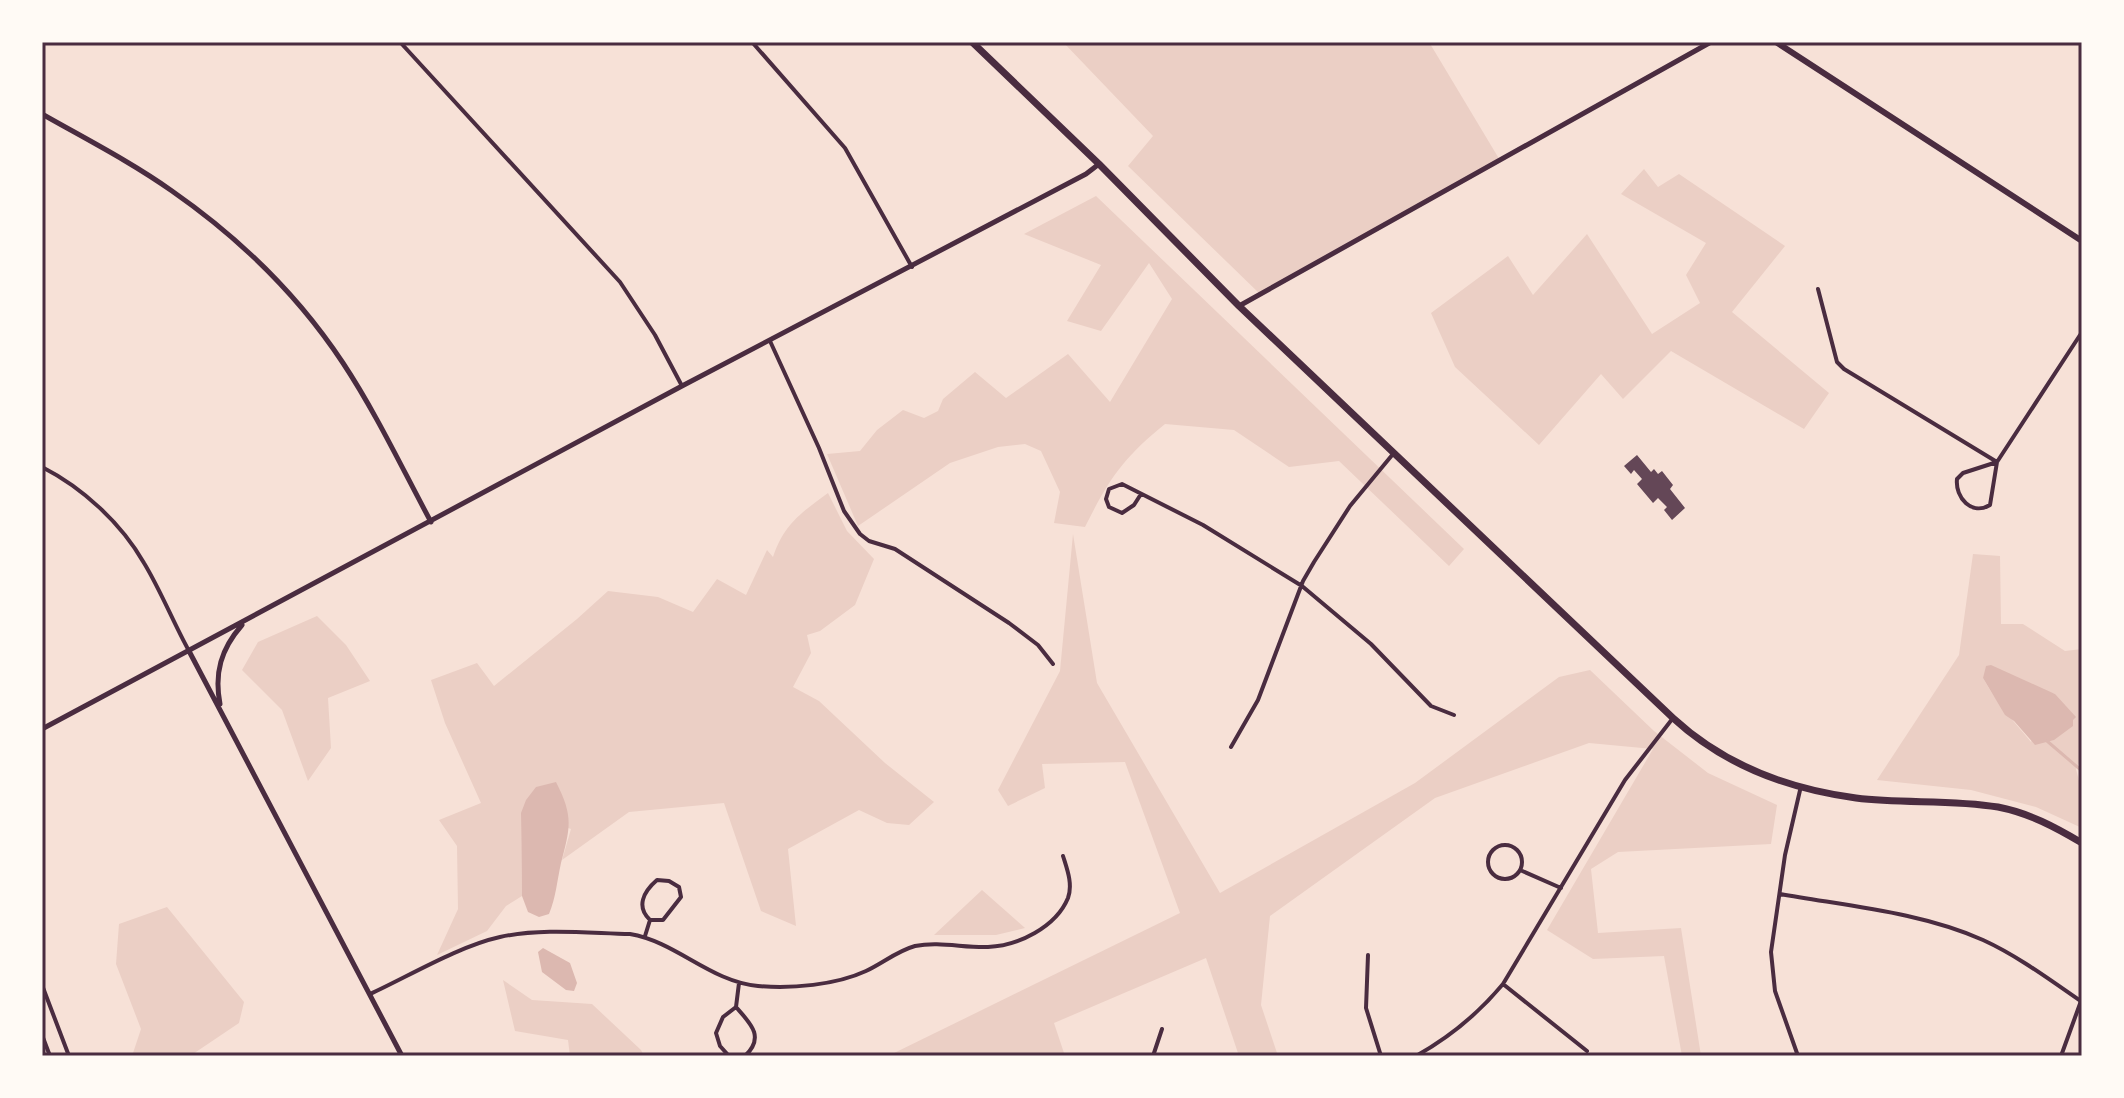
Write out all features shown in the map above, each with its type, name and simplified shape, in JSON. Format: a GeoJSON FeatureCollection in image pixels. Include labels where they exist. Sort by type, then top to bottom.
{"type":"FeatureCollection","features":[{"type":"Feature","properties":{"kind":"highway"},"geometry":{"type":"LineString","coordinates":[[972,42],[1099,164],[1239,306],[1693,736],[1730,761],[1801,786],[1858,798],[1998,807],[2040,820],[2082,843]]}},
{"type":"Feature","properties":{"kind":"main road"},"geometry":{"type":"LineString","coordinates":[[1776,42],[2082,241]]}},
{"type":"Feature","properties":{"kind":"street"},"geometry":{"type":"LineString","coordinates":[[412,42],[403,44],[620,282],[655,335],[682,386]]}},
{"type":"Feature","properties":{"kind":"street"},"geometry":{"type":"LineString","coordinates":[[752,42],[845,148],[912,267]]}},
{"type":"Feature","properties":{"kind":"street"},"geometry":{"type":"LineString","coordinates":[[1239,306],[1711,42]]}},
{"type":"Feature","properties":{"kind":"street"},"geometry":{"type":"LineString","coordinates":[[42,114],[171,190],[226,232],[276,280],[321,332],[360,390],[431,522]]}},
{"type":"Feature","properties":{"kind":"street"},"geometry":{"type":"LineString","coordinates":[[42,729],[682,386],[1086,174],[1099,164]]}},
{"type":"Feature","properties":{"kind":"street"},"geometry":{"type":"LineString","coordinates":[[1818,289],[1837,362],[1844,369],[1997,462]]}},
{"type":"Feature","properties":{"kind":"street"},"geometry":{"type":"LineString","coordinates":[[1997,462],[1963,473],[1957,479],[1958,494],[1972,508],[1982,510],[1992,502],[1997,462],[2082,332]]}},
{"type":"Feature","properties":{"kind":"street"},"geometry":{"type":"LineString","coordinates":[[770,341],[844,511],[860,534],[869,541],[895,549],[1009,623],[1038,645],[1053,664]]}},
{"type":"Feature","properties":{"kind":"street"},"geometry":{"type":"LineString","coordinates":[[1231,747],[1271,673],[1302,586],[1328,536],[1394,452]]}},
{"type":"Feature","properties":{"kind":"street"},"geometry":{"type":"LineString","coordinates":[[42,467],[92,502],[128,539],[146,566],[402,1056]]}},
{"type":"Feature","properties":{"kind":"street"},"geometry":{"type":"LineString","coordinates":[[1141,494],[1134,505],[1122,513],[1109,507],[1106,499],[1109,489],[1122,484],[1214,531],[1302,586],[1371,644],[1431,706],[1454,715]]}},
{"type":"Feature","properties":{"kind":"street"},"geometry":{"type":"LineString","coordinates":[[222,713],[217,686],[220,660],[228,643],[246,621]]}},
{"type":"Feature","properties":{"kind":"street"},"geometry":{"type":"LineString","coordinates":[[1416,1056],[1456,1031],[1503,984],[1625,780],[1673,718]]}},
{"type":"Feature","properties":{"kind":"street"},"geometry":{"type":"LineString","coordinates":[[1798,1056],[1780,1010],[1772,973],[1772,935],[1785,855],[1801,786]]}},
{"type":"Feature","properties":{"kind":"street"},"geometry":{"type":"LineString","coordinates":[[1511,847],[1519,854],[1520,870],[1507,879],[1496,877],[1489,868],[1489,857],[1496,848],[1511,847]]}},
{"type":"Feature","properties":{"kind":"street"},"geometry":{"type":"LineString","coordinates":[[370,994],[478,944],[535,933],[645,936],[707,971],[739,983],[764,986],[832,983],[859,974],[911,947],[926,944],[989,947],[1014,943],[1037,932],[1057,914],[1069,897],[1070,880],[1063,856]]}},
{"type":"Feature","properties":{"kind":"street"},"geometry":{"type":"LineString","coordinates":[[1520,870],[1561,888]]}},
{"type":"Feature","properties":{"kind":"street"},"geometry":{"type":"LineString","coordinates":[[657,880],[669,881],[679,887],[681,897],[663,920],[650,920],[643,914],[641,902],[648,888],[657,880]]}},
{"type":"Feature","properties":{"kind":"street"},"geometry":{"type":"LineString","coordinates":[[1780,894],[1923,920],[1952,928],[2001,949],[2082,1001],[2061,1056]]}},
{"type":"Feature","properties":{"kind":"street"},"geometry":{"type":"LineString","coordinates":[[645,936],[650,920]]}},
{"type":"Feature","properties":{"kind":"street"},"geometry":{"type":"LineString","coordinates":[[1368,955],[1366,1008],[1381,1056]]}},
{"type":"Feature","properties":{"kind":"street"},"geometry":{"type":"LineString","coordinates":[[729,1056],[720,1046],[716,1033],[723,1017],[736,1007],[739,983]]}},
{"type":"Feature","properties":{"kind":"street"},"geometry":{"type":"LineString","coordinates":[[1503,984],[1587,1051]]}},
{"type":"Feature","properties":{"kind":"street"},"geometry":{"type":"LineString","coordinates":[[42,985],[69,1056]]}},
{"type":"Feature","properties":{"kind":"street"},"geometry":{"type":"LineString","coordinates":[[736,1007],[756,1030],[757,1037],[752,1049],[745,1056]]}},
{"type":"Feature","properties":{"kind":"street"},"geometry":{"type":"LineString","coordinates":[[1153,1056],[1162,1029]]}},
{"type":"Feature","properties":{"kind":"street"},"geometry":{"type":"LineString","coordinates":[[42,1035],[50,1056]]}},
{"type":"Feature","properties":{"kind":"shaded area"},"geometry":{"type":"Polygon","coordinates":[[[1063,42],[1429,42],[1501,162],[1261,295],[1128,166],[1153,136],[1063,42]]]}},
{"type":"Feature","properties":{"kind":"shaded area"},"geometry":{"type":"Polygon","coordinates":[[[1644,169],[1658,187],[1679,174],[1785,246],[1732,312],[1829,393],[1804,429],[1671,351],[1623,399],[1601,374],[1539,445],[1455,367],[1431,313],[1508,256],[1533,295],[1587,234],[1652,334],[1700,303],[1686,275],[1706,243],[1621,194],[1644,169]]]}},
{"type":"Feature","properties":{"kind":"shaded area"},"geometry":{"type":"Polygon","coordinates":[[[1096,196],[1464,549],[1449,566],[1339,461],[1289,467],[1234,430],[1165,424],[1118,470],[1085,527],[1054,523],[1060,492],[1041,451],[1025,444],[998,447],[950,463],[858,526],[827,454],[860,451],[877,430],[903,410],[924,418],[938,411],[943,399],[975,372],[1006,398],[1068,354],[1110,402],[1172,299],[1149,263],[1101,331],[1067,321],[1101,265],[1024,234],[1096,196]]]}},
{"type":"Feature","properties":{"kind":"shaded area"},"geometry":{"type":"Polygon","coordinates":[[[828,493],[847,531],[874,559],[855,605],[820,631],[807,635],[811,653],[793,687],[819,701],[885,763],[934,802],[909,825],[887,823],[859,810],[788,849],[796,926],[761,911],[724,803],[629,812],[562,860],[571,829],[521,813],[522,896],[506,906],[487,931],[437,955],[458,909],[457,846],[439,820],[481,803],[445,723],[431,680],[477,663],[494,686],[608,591],[658,597],[693,612],[717,579],[746,595],[767,550],[773,557],[788,528],[828,493]]]}},
{"type":"Feature","properties":{"kind":"shaded area"},"geometry":{"type":"Polygon","coordinates":[[[1073,534],[1097,683],[1220,893],[1415,783],[1559,677],[1590,670],[1654,731],[1708,773],[1777,805],[1771,844],[1618,852],[1591,869],[1598,933],[1681,928],[1701,1056],[1682,1056],[1664,956],[1593,959],[1547,930],[1653,749],[1589,743],[1435,798],[1270,916],[1261,1005],[1278,1056],[1239,1056],[1206,958],[1054,1023],[1065,1056],[888,1056],[1180,913],[1125,762],[1042,764],[1045,788],[1008,806],[998,790],[1060,671],[1073,534]]]}},
{"type":"Feature","properties":{"kind":"shaded area"},"geometry":{"type":"Polygon","coordinates":[[[1973,554],[2000,556],[2001,624],[2023,624],[2065,651],[2082,649],[2082,757],[2076,769],[2082,793],[2082,828],[2036,807],[1971,790],[1877,780],[1959,655],[1973,554]],[[1983,678],[2031,742],[2055,694],[1983,678]]]}},
{"type":"Feature","properties":{"kind":"shaded area"},"geometry":{"type":"Polygon","coordinates":[[[317,616],[346,645],[370,681],[328,698],[331,748],[308,781],[282,710],[242,670],[258,642],[317,616]]]}},
{"type":"Feature","properties":{"kind":"shaded area"},"geometry":{"type":"Polygon","coordinates":[[[1991,665],[2055,694],[2076,717],[2073,726],[2054,740],[2035,745],[2005,715],[1983,678],[1986,666],[1991,665]]]}},
{"type":"Feature","properties":{"kind":"shaded area"},"geometry":{"type":"Polygon","coordinates":[[[556,782],[566,804],[568,831],[549,914],[539,917],[528,912],[522,896],[521,813],[536,787],[556,782]]]}},
{"type":"Feature","properties":{"kind":"shaded area"},"geometry":{"type":"Polygon","coordinates":[[[982,890],[1025,928],[996,935],[934,935],[982,890]]]}},
{"type":"Feature","properties":{"kind":"shaded area"},"geometry":{"type":"Polygon","coordinates":[[[167,907],[244,1002],[239,1023],[190,1056],[132,1056],[141,1029],[116,964],[119,924],[167,907]]]}},
{"type":"Feature","properties":{"kind":"shaded area"},"geometry":{"type":"Polygon","coordinates":[[[543,948],[570,963],[577,983],[574,991],[566,990],[542,972],[538,952],[543,948]]]}},
{"type":"Feature","properties":{"kind":"shaded area"},"geometry":{"type":"Polygon","coordinates":[[[503,980],[532,1000],[592,1004],[644,1056],[570,1056],[568,1040],[515,1031],[503,980]]]}},
{"type":"Feature","properties":{"kind":"building"},"geometry":{"type":"Polygon","coordinates":[[[1637,455],[1651,472],[1654,469],[1658,474],[1662,471],[1673,485],[1670,489],[1685,508],[1672,520],[1664,510],[1667,507],[1658,498],[1653,503],[1637,484],[1642,479],[1634,470],[1631,474],[1624,466],[1637,455]]]}},
{"type":"Feature","properties":{"kind":"waterway"},"geometry":{"type":"LineString","coordinates":[[2047,741],[2082,771]]}}]}
